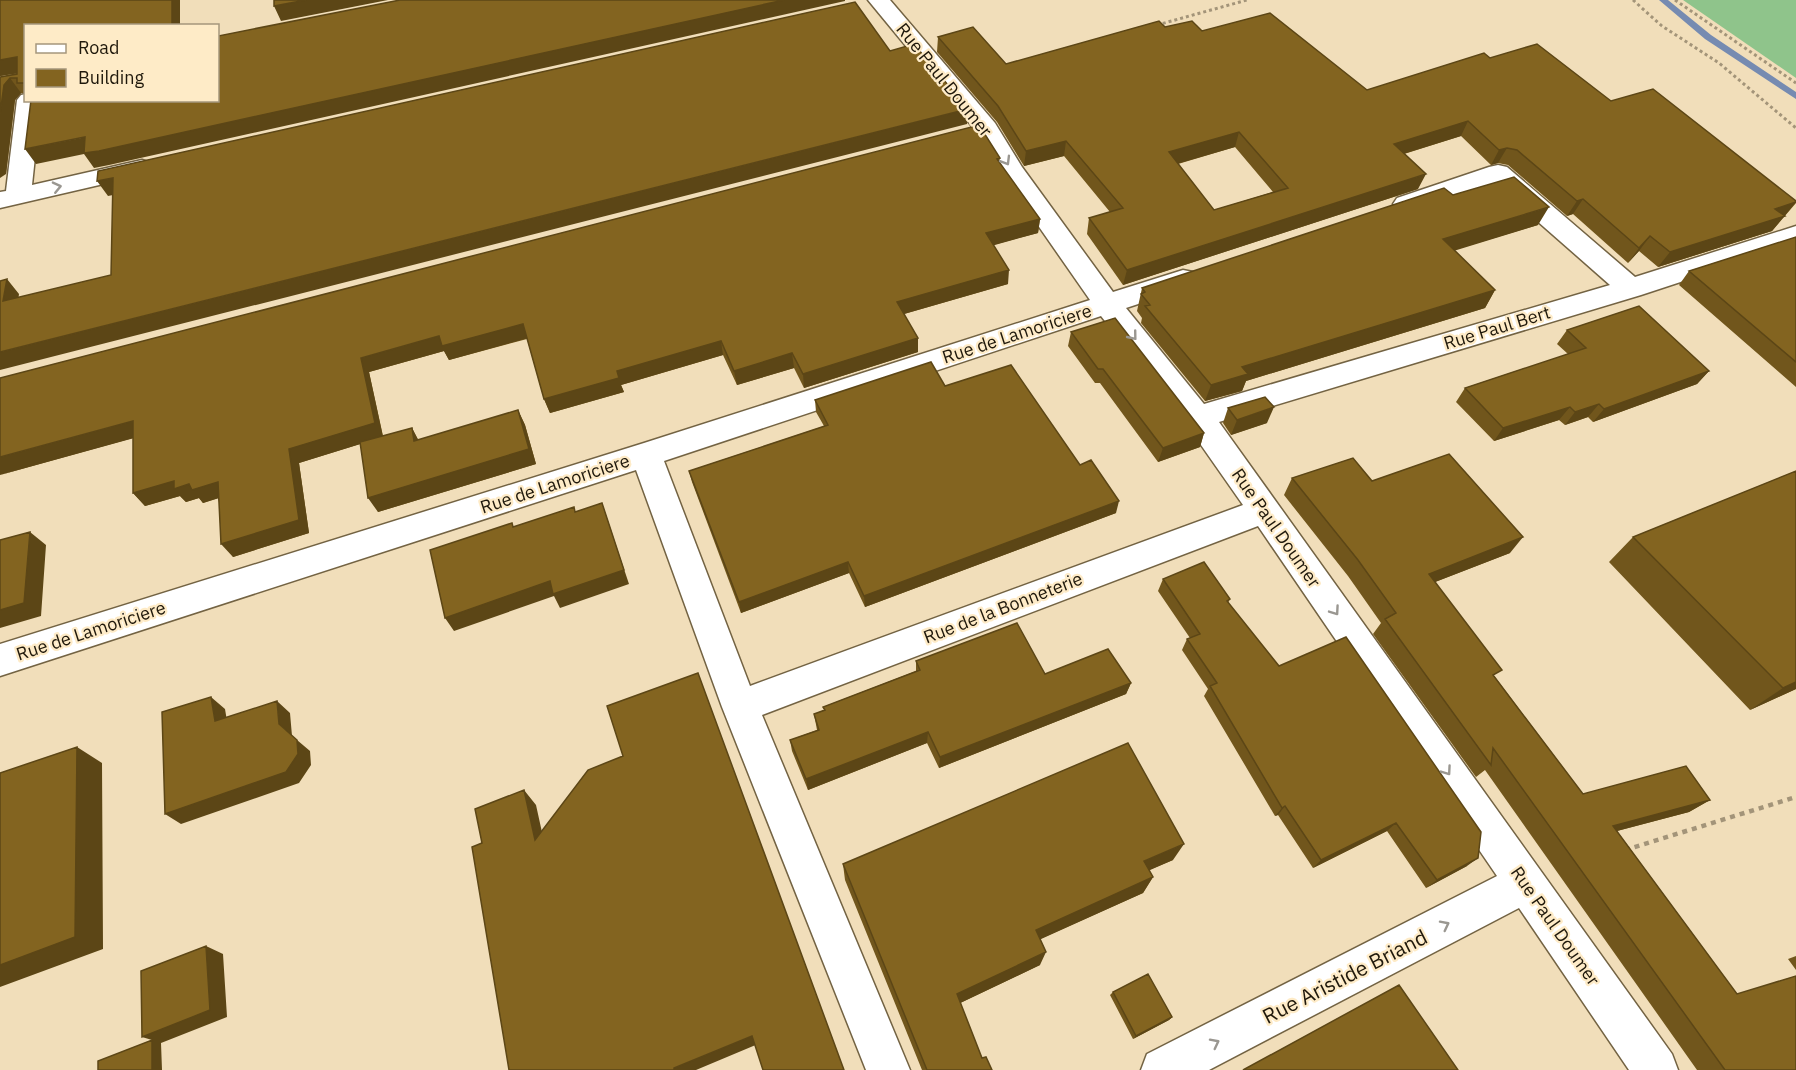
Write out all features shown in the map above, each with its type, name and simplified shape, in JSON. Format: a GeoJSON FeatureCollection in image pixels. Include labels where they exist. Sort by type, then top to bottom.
{"type":"FeatureCollection","features":[{"type":"Feature","properties":{"kind":"street","name":"Rue Paul Doumer"},"geometry":{"type":"LineString","coordinates":[[874,3],[972,132],[1012,170],[1108,305],[1198,417],[1266,510],[1656,1070]]}},
{"type":"Feature","properties":{"kind":"street"},"geometry":{"type":"LineString","coordinates":[[24,87],[9,198],[169,162]]}},
{"type":"Feature","properties":{"kind":"street"},"geometry":{"type":"LineString","coordinates":[[1386,210],[1498,173],[1631,288]]}},
{"type":"Feature","properties":{"kind":"street","name":"Rue Paul Bert"},"geometry":{"type":"LineString","coordinates":[[1198,417],[1631,288],[1796,235]]}},
{"type":"Feature","properties":{"kind":"street","name":"Rue de Lamoriciere"},"geometry":{"type":"LineString","coordinates":[[0,660],[646,455],[1208,271]]}},
{"type":"Feature","properties":{"kind":"street"},"geometry":{"type":"LineString","coordinates":[[646,455],[740,707],[888,1070]]}},
{"type":"Feature","properties":{"kind":"street","name":"Rue de la Bonneterie"},"geometry":{"type":"LineString","coordinates":[[740,707],[1266,510]]}},
{"type":"Feature","properties":{"kind":"street","name":"Rue Aristide Briand"},"geometry":{"type":"LineString","coordinates":[[1163,1070],[1526,884]]}},
{"type":"Feature","properties":{"kind":"path"},"geometry":{"type":"LineString","coordinates":[[1155,25],[1247,0]]}},
{"type":"Feature","properties":{"kind":"path"},"geometry":{"type":"LineString","coordinates":[[1633,0],[1662,26],[1719,63],[1748,86],[1780,117],[1796,128]]}},
{"type":"Feature","properties":{"kind":"path"},"geometry":{"type":"LineString","coordinates":[[1675,0],[1796,84]]}},
{"type":"Feature","properties":{"kind":"path"},"geometry":{"type":"LineString","coordinates":[[1617,853],[1796,797]]}},
{"type":"Feature","properties":{"kind":"green space"},"geometry":{"type":"Polygon","coordinates":[[[1683,0],[1796,0],[1796,78],[1683,0]]]}},
{"type":"Feature","properties":{"kind":"building"},"geometry":{"type":"Polygon","coordinates":[[[0,0],[172,0],[172,24],[24,24],[24,83],[17,83],[17,78],[10,78],[4,85],[0,114],[0,77],[17,74],[17,57],[0,60],[0,0]]]}},
{"type":"Feature","properties":{"kind":"building"},"geometry":{"type":"Polygon","coordinates":[[[274,0],[306,0],[274,6],[274,0]]]}},
{"type":"Feature","properties":{"kind":"building"},"geometry":{"type":"Polygon","coordinates":[[[400,0],[784,0],[99,151],[84,153],[85,137],[25,149],[31,102],[219,102],[219,36],[400,0]]]}},
{"type":"Feature","properties":{"kind":"building"},"geometry":{"type":"Polygon","coordinates":[[[855,2],[890,51],[914,44],[968,109],[0,352],[0,281],[7,279],[3,301],[111,275],[113,178],[97,181],[98,171],[855,2]]]}},
{"type":"Feature","properties":{"kind":"building"},"geometry":{"type":"Polygon","coordinates":[[[1270,13],[1367,90],[1484,53],[1490,58],[1537,44],[1611,101],[1653,89],[1796,202],[1775,209],[1785,216],[1670,252],[1650,236],[1639,248],[1583,199],[1577,201],[1517,150],[1507,148],[1499,150],[1468,121],[1394,144],[1426,174],[1127,270],[1089,218],[1123,208],[1066,141],[1026,151],[998,106],[938,37],[973,27],[1006,64],[1159,21],[1165,27],[1192,21],[1202,31],[1270,13]],[[1239,132],[1169,152],[1214,210],[1288,188],[1239,132]]]}},
{"type":"Feature","properties":{"kind":"building"},"geometry":{"type":"Polygon","coordinates":[[[979,125],[1000,158],[997,159],[1040,219],[986,233],[1009,270],[897,302],[918,338],[803,374],[792,353],[734,371],[721,341],[617,371],[619,378],[544,399],[523,324],[442,346],[439,336],[361,358],[375,423],[289,449],[299,520],[221,544],[218,482],[192,490],[189,484],[174,489],[174,481],[133,493],[133,421],[0,457],[0,378],[979,125]]]}},
{"type":"Feature","properties":{"kind":"building"},"geometry":{"type":"Polygon","coordinates":[[[1514,177],[1549,207],[1443,239],[1495,290],[1242,367],[1248,374],[1211,385],[1145,306],[1150,305],[1141,294],[1145,292],[1142,288],[1444,188],[1453,195],[1514,177]]]}},
{"type":"Feature","properties":{"kind":"building"},"geometry":{"type":"Polygon","coordinates":[[[1796,237],[1796,362],[1689,271],[1796,237]]]}},
{"type":"Feature","properties":{"kind":"building"},"geometry":{"type":"Polygon","coordinates":[[[1639,306],[1709,371],[1604,409],[1599,404],[1575,412],[1570,407],[1503,428],[1465,388],[1586,348],[1567,330],[1639,306]]]}},
{"type":"Feature","properties":{"kind":"building"},"geometry":{"type":"Polygon","coordinates":[[[1115,318],[1204,433],[1163,448],[1103,369],[1098,369],[1071,332],[1115,318]]]}},
{"type":"Feature","properties":{"kind":"building"},"geometry":{"type":"Polygon","coordinates":[[[931,362],[945,386],[1011,365],[1080,465],[1091,460],[1119,501],[864,596],[848,562],[739,602],[689,471],[828,425],[815,400],[931,362]]]}},
{"type":"Feature","properties":{"kind":"building"},"geometry":{"type":"Polygon","coordinates":[[[1265,397],[1274,407],[1237,420],[1228,408],[1265,397]]]}},
{"type":"Feature","properties":{"kind":"building"},"geometry":{"type":"Polygon","coordinates":[[[518,410],[529,449],[368,498],[360,442],[412,428],[414,441],[518,410]]]}},
{"type":"Feature","properties":{"kind":"building"},"geometry":{"type":"Polygon","coordinates":[[[1449,454],[1523,537],[1429,574],[1502,670],[1493,675],[1583,794],[1686,766],[1710,800],[1613,826],[1737,994],[1796,976],[1796,1070],[1725,1070],[1493,748],[1491,765],[1385,619],[1396,613],[1358,560],[1292,478],[1353,458],[1372,481],[1449,454]]]}},
{"type":"Feature","properties":{"kind":"building"},"geometry":{"type":"Polygon","coordinates":[[[1796,471],[1796,682],[1783,688],[1633,537],[1796,471]]]}},
{"type":"Feature","properties":{"kind":"building"},"geometry":{"type":"Polygon","coordinates":[[[602,503],[624,570],[553,594],[550,581],[445,618],[430,550],[512,523],[513,527],[574,507],[575,512],[602,503]]]}},
{"type":"Feature","properties":{"kind":"building"},"geometry":{"type":"Polygon","coordinates":[[[30,532],[24,603],[0,610],[0,540],[30,532]]]}},
{"type":"Feature","properties":{"kind":"building"},"geometry":{"type":"Polygon","coordinates":[[[1204,562],[1230,599],[1227,601],[1279,666],[1346,637],[1481,832],[1478,858],[1437,880],[1396,823],[1321,860],[1285,806],[1282,808],[1210,686],[1217,683],[1187,639],[1200,634],[1163,579],[1204,562]]]}},
{"type":"Feature","properties":{"kind":"building"},"geometry":{"type":"Polygon","coordinates":[[[1017,623],[1045,674],[1108,649],[1131,683],[940,757],[928,732],[806,779],[790,740],[819,730],[814,714],[825,710],[823,707],[920,670],[916,661],[1017,623]]]}},
{"type":"Feature","properties":{"kind":"building"},"geometry":{"type":"Polygon","coordinates":[[[698,673],[844,1070],[763,1070],[752,1036],[674,1068],[674,1070],[509,1070],[472,847],[482,843],[475,809],[524,790],[535,840],[588,770],[623,756],[607,706],[698,673]]]}},
{"type":"Feature","properties":{"kind":"building"},"geometry":{"type":"Polygon","coordinates":[[[211,697],[215,721],[277,701],[279,724],[297,740],[298,754],[286,772],[165,814],[162,712],[211,697]]]}},
{"type":"Feature","properties":{"kind":"building"},"geometry":{"type":"Polygon","coordinates":[[[1128,743],[1184,844],[1144,861],[1153,877],[1036,930],[1046,952],[957,994],[982,1058],[986,1057],[992,1070],[927,1070],[843,864],[1128,743]]]}},
{"type":"Feature","properties":{"kind":"building"},"geometry":{"type":"Polygon","coordinates":[[[77,747],[75,937],[0,965],[0,773],[77,747]]]}},
{"type":"Feature","properties":{"kind":"building"},"geometry":{"type":"Polygon","coordinates":[[[206,946],[210,1010],[142,1037],[141,971],[206,946]]]}},
{"type":"Feature","properties":{"kind":"building"},"geometry":{"type":"Polygon","coordinates":[[[1148,974],[1172,1017],[1136,1036],[1113,992],[1148,974]]]}},
{"type":"Feature","properties":{"kind":"building"},"geometry":{"type":"Polygon","coordinates":[[[1399,985],[1458,1070],[1243,1070],[1399,985]]]}},
{"type":"Feature","properties":{"kind":"building"},"geometry":{"type":"Polygon","coordinates":[[[152,1040],[152,1070],[98,1070],[98,1061],[152,1040]]]}},
{"type":"Feature","properties":{"kind":"waterway"},"geometry":{"type":"LineString","coordinates":[[1663,0],[1708,37],[1796,96]]}}]}
